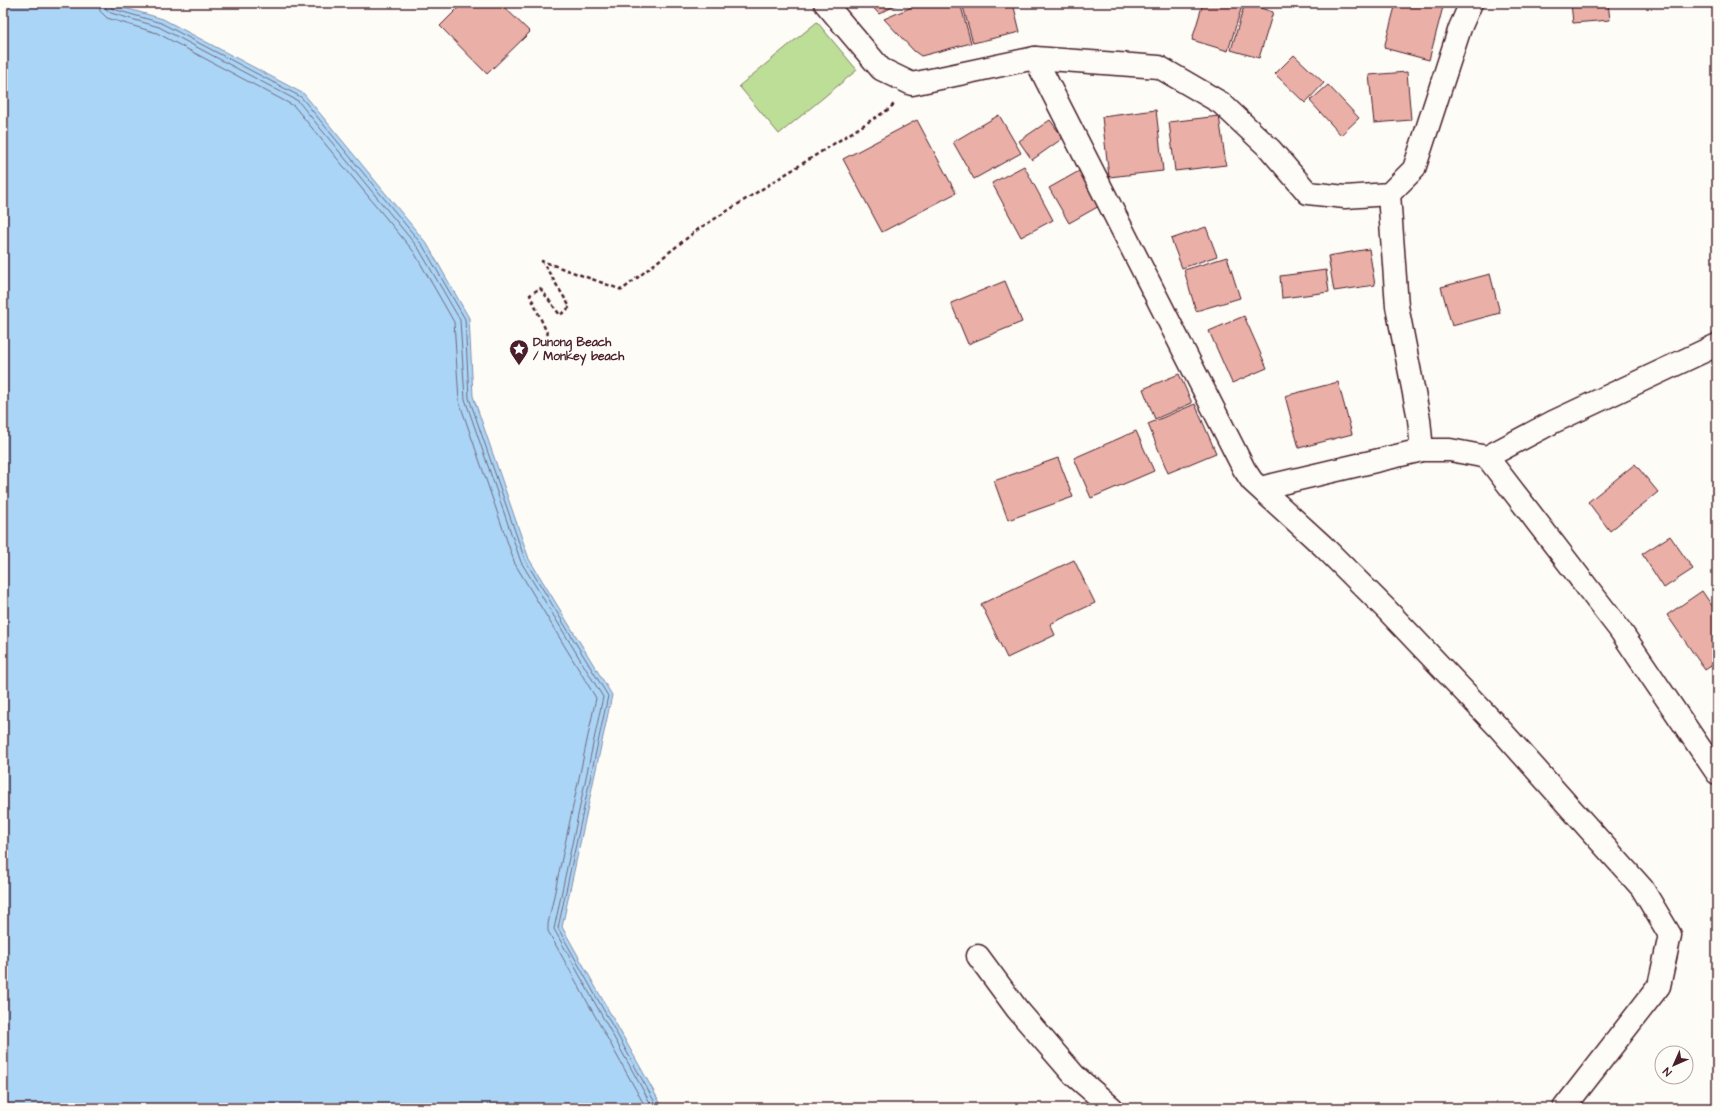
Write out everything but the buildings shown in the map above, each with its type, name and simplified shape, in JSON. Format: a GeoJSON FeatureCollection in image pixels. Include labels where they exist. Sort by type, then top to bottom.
{"type":"FeatureCollection","features":[{"type":"Feature","properties":{"kind":"street"},"geometry":{"type":"LineString","coordinates":[[825,3],[881,69],[912,84],[1035,58],[1159,67],[1221,103],[1270,149],[1308,193],[1345,197],[1389,194],[1414,169],[1460,28],[1471,3]]}},
{"type":"Feature","properties":{"kind":"street"},"geometry":{"type":"LineString","coordinates":[[1035,58],[1244,469],[1260,488],[1323,546],[1375,598],[1499,728],[1642,888],[1670,935],[1659,986],[1564,1108]]}},
{"type":"Feature","properties":{"kind":"street"},"geometry":{"type":"LineString","coordinates":[[1389,194],[1397,306],[1419,419],[1422,450]]}},
{"type":"Feature","properties":{"kind":"street"},"geometry":{"type":"LineString","coordinates":[[1260,488],[1422,450],[1450,450],[1487,457],[1553,422],[1717,345]]}},
{"type":"Feature","properties":{"kind":"street"},"geometry":{"type":"LineString","coordinates":[[1487,457],[1620,630],[1717,773]]}},
{"type":"Feature","properties":{"kind":"street"},"geometry":{"type":"LineString","coordinates":[[978,956],[1017,1009],[1074,1074],[1112,1108]]}},
{"type":"Feature","properties":{"kind":"path"},"geometry":{"type":"LineString","coordinates":[[548,335],[530,295],[540,288],[560,315],[570,307],[542,261],[622,290],[697,230],[889,109],[912,84]]}},
{"type":"Feature","properties":{"kind":"green space"},"geometry":{"type":"Polygon","coordinates":[[[817,22],[857,70],[779,134],[739,86],[817,22]]]}},
{"type":"Feature","properties":{"kind":"water"},"geometry":{"type":"Polygon","coordinates":[[[3,3],[108,3],[163,19],[304,94],[427,244],[469,318],[473,396],[529,559],[612,695],[562,927],[663,1108],[3,1108],[3,3]]]}},
{"type":"Feature","properties":{"kind":"place","name":"Dunong Beach / Monkey beach"},"geometry":{"type":"Point","coordinates":[519,366]}}]}
